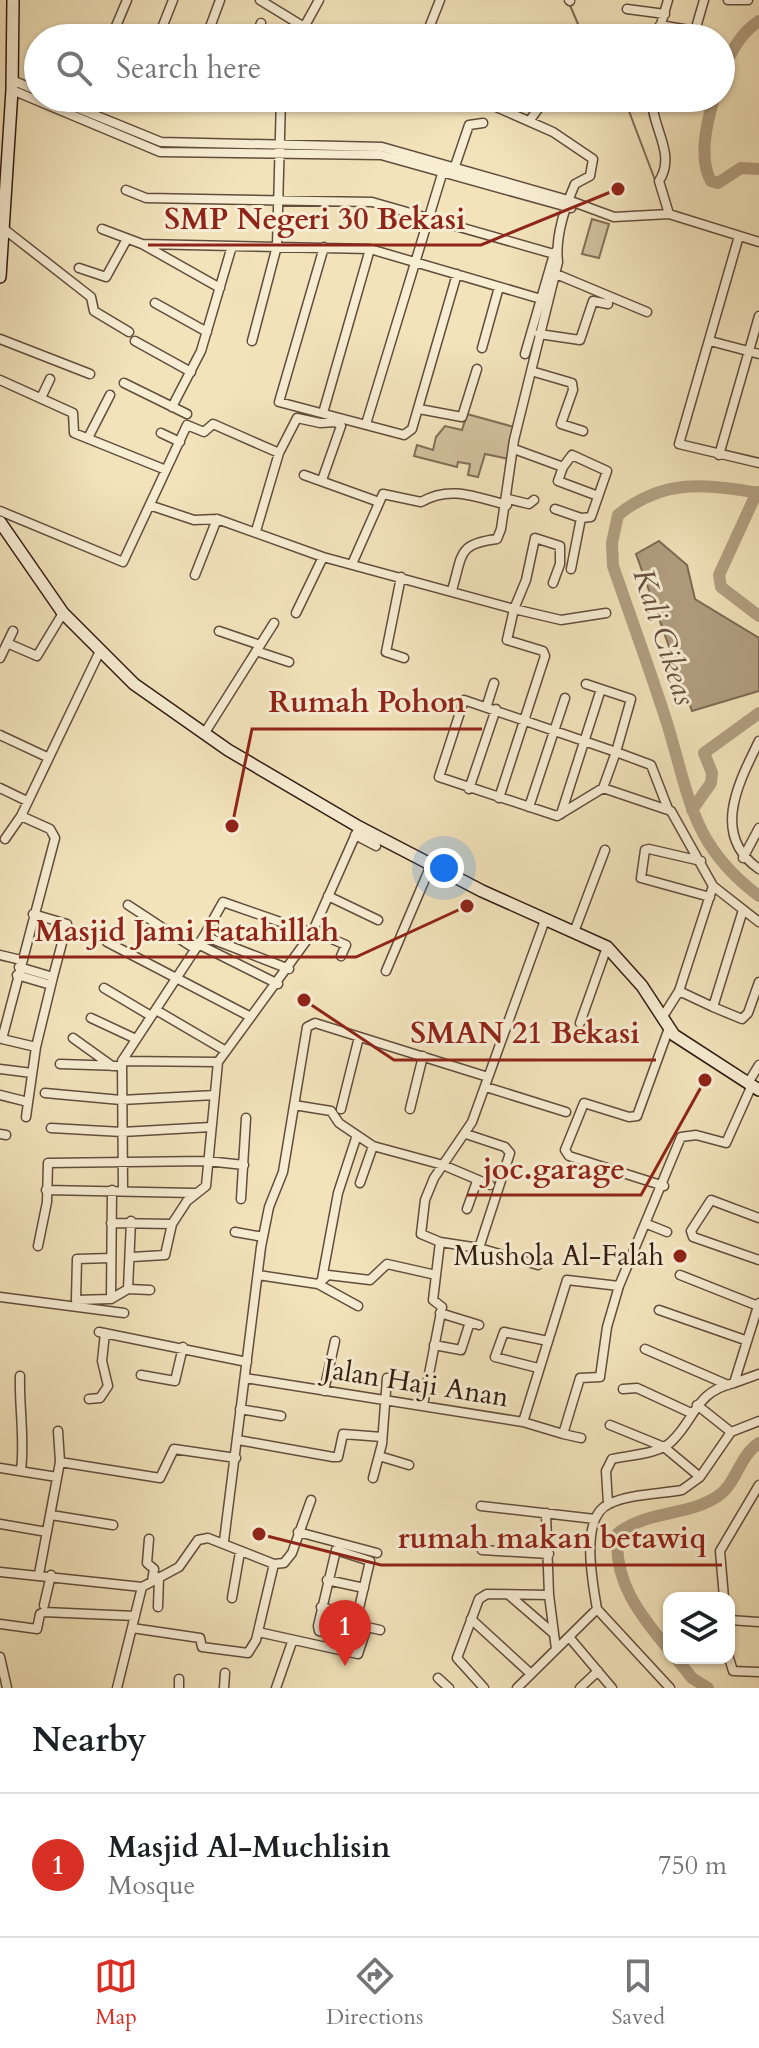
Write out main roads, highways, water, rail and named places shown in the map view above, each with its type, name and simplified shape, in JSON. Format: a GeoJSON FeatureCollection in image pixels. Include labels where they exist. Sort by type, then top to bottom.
{"type":"FeatureCollection","features":[{"type":"Feature","properties":{"kind":"main road"},"geometry":{"type":"LineString","coordinates":[[0,277],[12,85],[13,0]]}},
{"type":"Feature","properties":{"kind":"main road"},"geometry":{"type":"LineString","coordinates":[[0,522],[63,613],[99,653],[134,684],[204,734],[357,831],[607,947],[626,965],[666,1023],[753,1086]]}},
{"type":"Feature","properties":{"kind":"waterway"},"geometry":{"type":"LineString","coordinates":[[569,3],[578,24]]}},
{"type":"Feature","properties":{"kind":"waterway","name":"Kali Cikeas"},"geometry":{"type":"LineString","coordinates":[[735,47],[759,21]]}},
{"type":"Feature","properties":{"kind":"waterway"},"geometry":{"type":"LineString","coordinates":[[629,112],[655,180]]}},
{"type":"Feature","properties":{"kind":"waterway","name":"Kali Cikeas"},"geometry":{"type":"LineString","coordinates":[[711,112],[704,151],[711,181],[718,183],[741,168],[759,169]]}},
{"type":"Feature","properties":{"kind":"waterway","name":"Kali Cikeas"},"geometry":{"type":"LineString","coordinates":[[759,493],[703,486],[651,495],[618,515],[612,543],[613,566],[661,703],[696,818],[719,858],[759,896]]}},
{"type":"Feature","properties":{"kind":"waterway"},"geometry":{"type":"LineString","coordinates":[[757,492],[719,575],[721,587],[759,616]]}},
{"type":"Feature","properties":{"kind":"waterway"},"geometry":{"type":"LineString","coordinates":[[692,810],[711,783],[712,773],[704,753],[759,713]]}},
{"type":"Feature","properties":{"kind":"waterway","name":"Kali Cikeas"},"geometry":{"type":"LineString","coordinates":[[663,1643],[630,1596],[619,1566],[618,1533],[643,1520],[694,1507],[718,1496],[730,1484],[752,1448],[759,1443]]}},
{"type":"Feature","properties":{"kind":"waterway","name":"Kali Cikeas"},"geometry":{"type":"LineString","coordinates":[[681,1664],[692,1678],[708,1688]]}},
{"type":"Feature","properties":{"kind":"place","name":"SMP Negeri 30 Bekasi"},"geometry":{"type":"Point","coordinates":[618,189]}},
{"type":"Feature","properties":{"kind":"place","name":"Rumah Pohon"},"geometry":{"type":"Point","coordinates":[232,826]}},
{"type":"Feature","properties":{"kind":"place","name":"Masjid Jami Fatahillah"},"geometry":{"type":"Point","coordinates":[467,906]}},
{"type":"Feature","properties":{"kind":"place","name":"SMAN 21 Bekasi"},"geometry":{"type":"Point","coordinates":[304,1000]}},
{"type":"Feature","properties":{"kind":"place","name":"joc.garage"},"geometry":{"type":"Point","coordinates":[705,1080]}},
{"type":"Feature","properties":{"kind":"place","name":"Mushola Al-Falah"},"geometry":{"type":"Point","coordinates":[680,1256]}},
{"type":"Feature","properties":{"kind":"place","name":"rumah makan betawiq"},"geometry":{"type":"Point","coordinates":[259,1534]}},
{"type":"Feature","properties":{"kind":"place","name":"Masjid Al-Muchlisin"},"geometry":{"type":"Point","coordinates":[345,1666]}}]}
